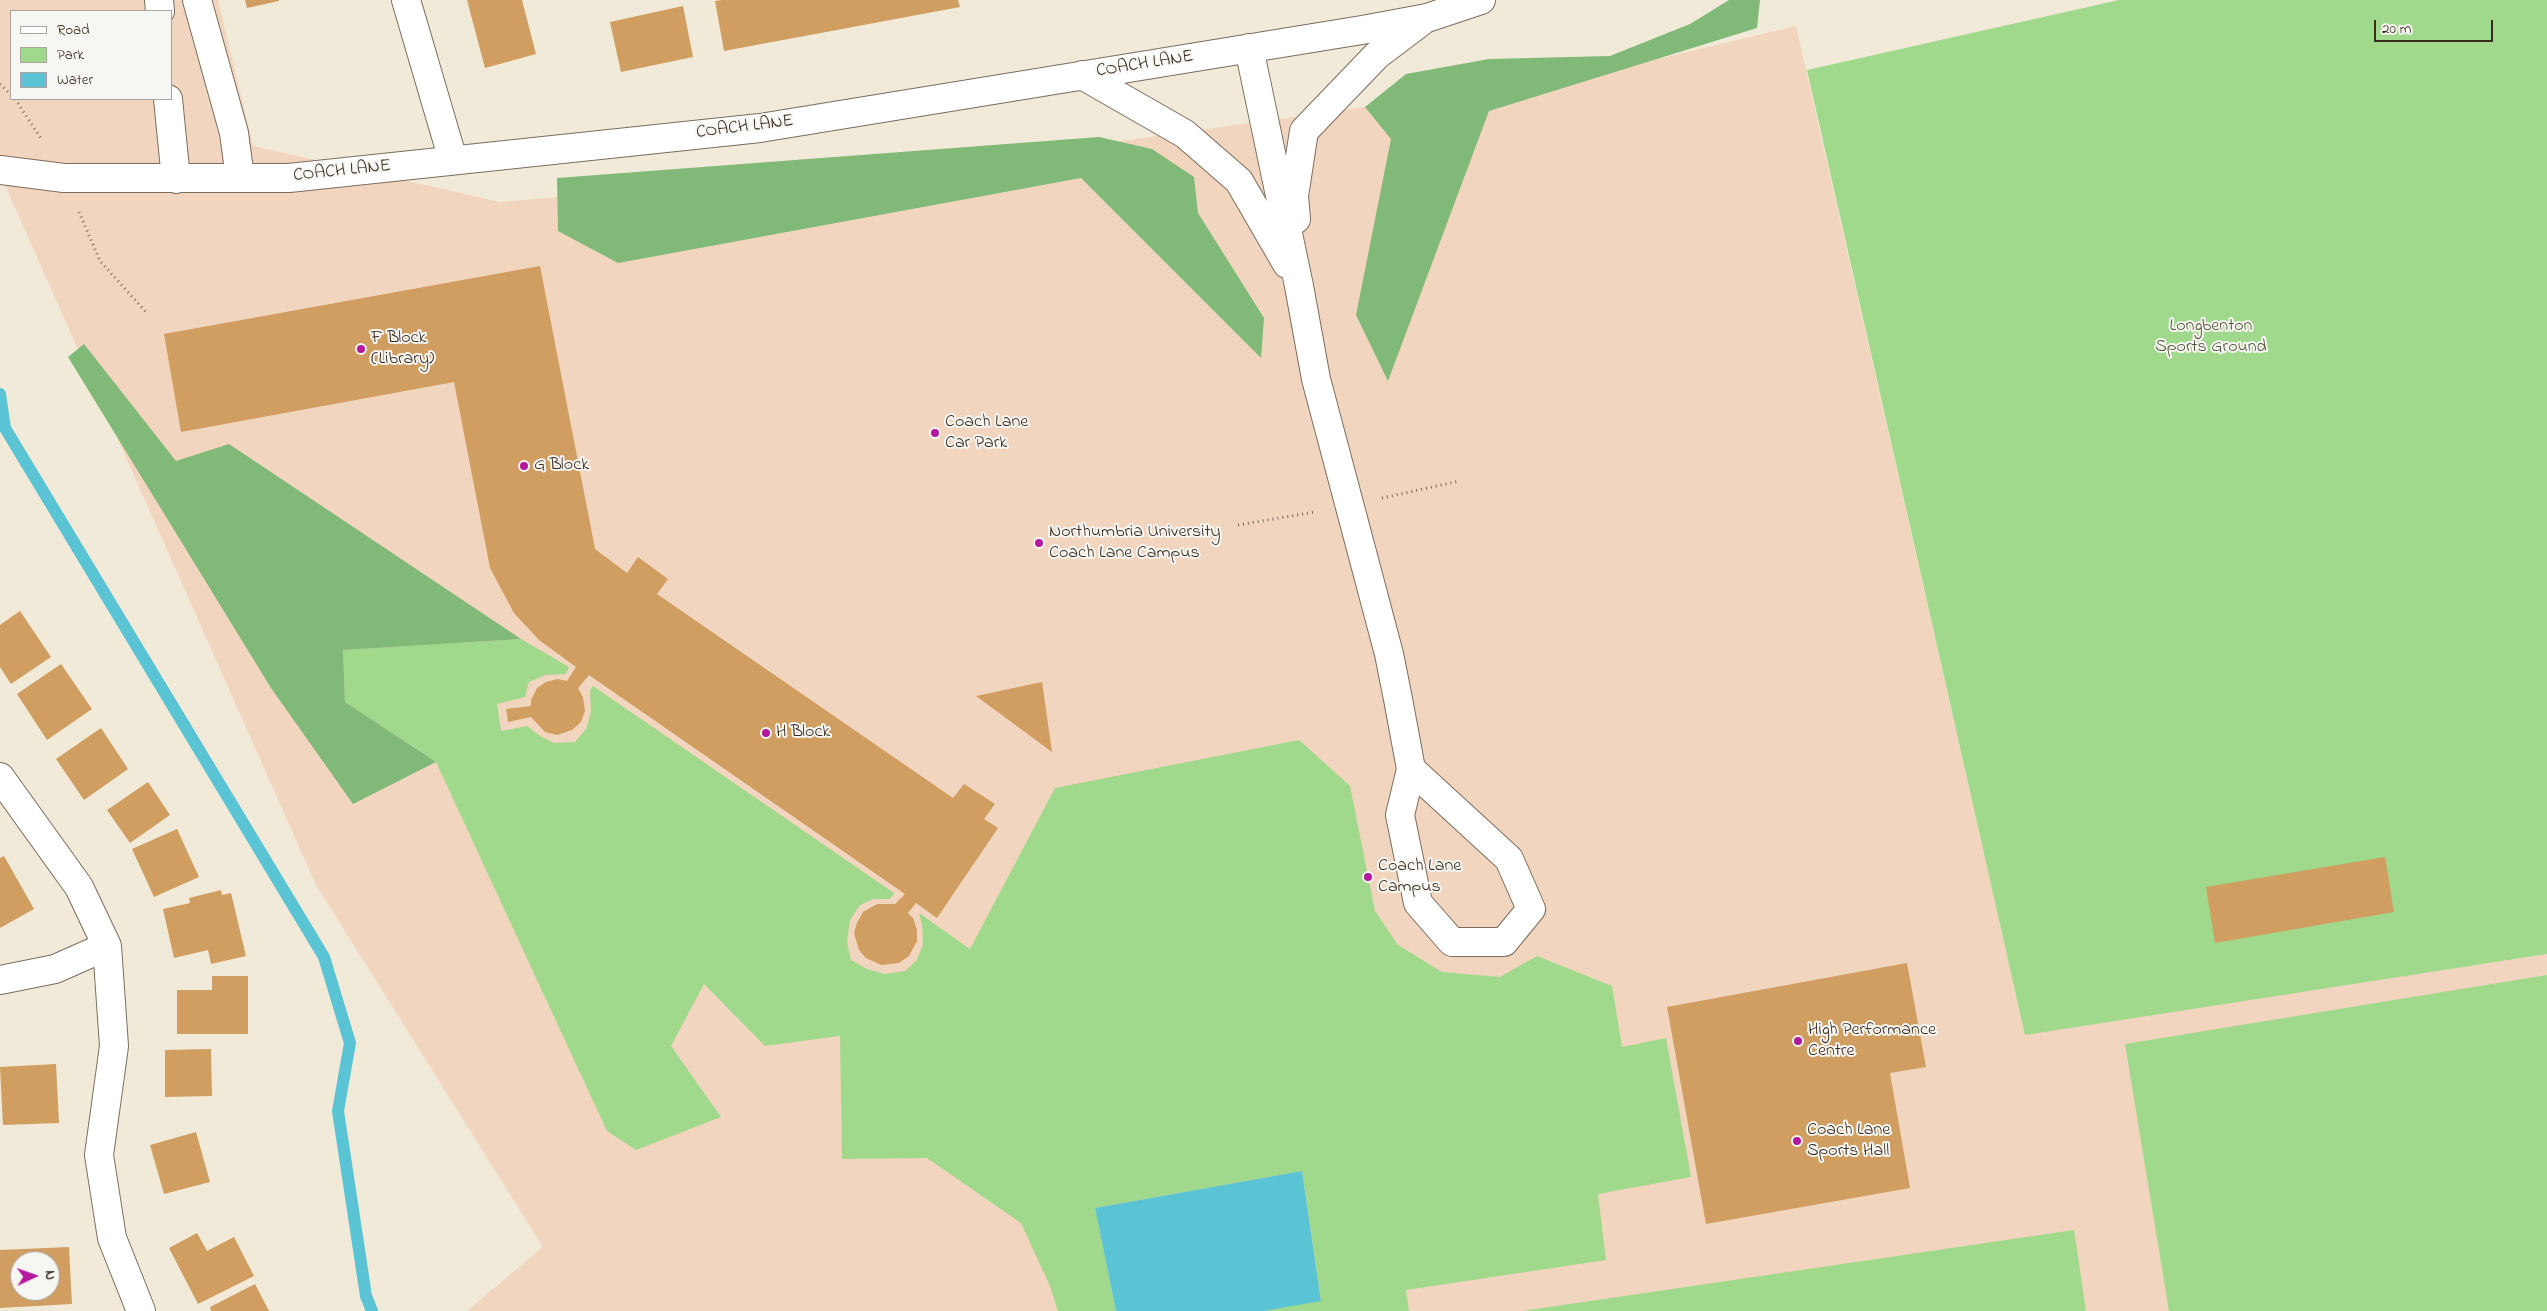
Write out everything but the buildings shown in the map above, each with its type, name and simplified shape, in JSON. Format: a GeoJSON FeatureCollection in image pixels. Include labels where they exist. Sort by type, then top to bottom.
{"type":"FeatureCollection","features":[{"type":"Feature","properties":{"kind":"street"},"geometry":{"type":"LineString","coordinates":[[198,0],[234,133],[240,178]]}},
{"type":"Feature","properties":{"kind":"street"},"geometry":{"type":"LineString","coordinates":[[406,0],[453,160]]}},
{"type":"Feature","properties":{"kind":"street","name":"COACH LANE"},"geometry":{"type":"LineString","coordinates":[[0,170],[64,178],[289,178],[760,128],[1427,18],[1481,0]]}},
{"type":"Feature","properties":{"kind":"street"},"geometry":{"type":"LineString","coordinates":[[1299,286],[1294,196],[1304,130],[1377,55],[1427,18]]}},
{"type":"Feature","properties":{"kind":"street"},"geometry":{"type":"LineString","coordinates":[[1249,48],[1299,286],[1316,379],[1389,654],[1411,769],[1400,815],[1418,903],[1452,942],[1504,942],[1531,909],[1509,859],[1411,769]]}},
{"type":"Feature","properties":{"kind":"street"},"geometry":{"type":"LineString","coordinates":[[1082,75],[1185,134],[1239,181],[1299,286]]}},
{"type":"Feature","properties":{"kind":"street"},"geometry":{"type":"LineString","coordinates":[[168,100],[176,179]]}},
{"type":"Feature","properties":{"kind":"street"},"geometry":{"type":"LineString","coordinates":[[0,776],[79,887],[106,946],[114,1046],[99,1155],[112,1238],[141,1311]]}},
{"type":"Feature","properties":{"kind":"street"},"geometry":{"type":"LineString","coordinates":[[0,980],[55,969],[106,946]]}},
{"type":"Feature","properties":{"kind":"path"},"geometry":{"type":"LineString","coordinates":[[0,84],[10,94]]}},
{"type":"Feature","properties":{"kind":"path"},"geometry":{"type":"LineString","coordinates":[[100,261],[146,312]]}},
{"type":"Feature","properties":{"kind":"path"},"geometry":{"type":"LineString","coordinates":[[1238,525],[1350,506],[1460,481]]}},
{"type":"Feature","properties":{"kind":"shaded area","name":"Northumbria University Coach Lane Campus"},"geometry":{"type":"Polygon","coordinates":[[[0,0],[218,0],[253,146],[500,202],[950,165],[1365,107],[1549,85],[1796,26],[2025,1034],[2547,954],[2547,1311],[467,1311],[543,1247],[316,885],[0,174],[0,0]]]}},
{"type":"Feature","properties":{"kind":"green space"},"geometry":{"type":"Polygon","coordinates":[[[1729,0],[1760,0],[1757,28],[1489,111],[1388,381],[1356,315],[1391,139],[1365,107],[1406,74],[1489,59],[1610,56],[1690,24],[1729,0]]]}},
{"type":"Feature","properties":{"kind":"green space","name":"Longbenton Sports Ground"},"geometry":{"type":"Polygon","coordinates":[[[2119,0],[2547,0],[2547,954],[2025,1035],[1807,70],[2119,0]]]}},
{"type":"Feature","properties":{"kind":"green space"},"geometry":{"type":"Polygon","coordinates":[[[1099,137],[1152,149],[1194,177],[1198,213],[1264,318],[1261,358],[1081,178],[618,263],[558,231],[557,178],[1099,137]]]}},
{"type":"Feature","properties":{"kind":"green space"},"geometry":{"type":"Polygon","coordinates":[[[84,344],[176,461],[229,444],[521,639],[343,650],[345,702],[436,762],[353,804],[271,688],[68,357],[84,344]]]}},
{"type":"Feature","properties":{"kind":"green space"},"geometry":{"type":"Polygon","coordinates":[[[521,639],[569,667],[566,674],[545,675],[529,682],[525,697],[497,704],[501,731],[527,726],[540,736],[554,743],[575,742],[586,729],[591,712],[590,691],[593,686],[894,893],[890,899],[873,899],[860,905],[850,920],[847,942],[851,960],[867,969],[885,974],[905,971],[916,961],[923,945],[922,924],[919,913],[970,949],[1055,788],[1299,740],[1350,786],[1375,911],[1398,945],[1442,972],[1500,977],[1537,956],[1612,986],[1622,1047],[1666,1038],[1691,1177],[1598,1194],[1606,1260],[1406,1290],[1409,1311],[1264,1311],[1321,1300],[1302,1171],[1095,1208],[1116,1311],[1058,1311],[1050,1286],[1021,1223],[927,1158],[842,1159],[840,1036],[765,1046],[704,984],[671,1046],[721,1117],[636,1150],[607,1131],[436,762],[345,702],[343,650],[521,639]]]}},
{"type":"Feature","properties":{"kind":"green space"},"geometry":{"type":"Polygon","coordinates":[[[2547,975],[2547,1311],[2169,1311],[2125,1044],[2547,975]]]}},
{"type":"Feature","properties":{"kind":"green space"},"geometry":{"type":"Polygon","coordinates":[[[2074,1230],[2086,1311],[1522,1311],[2074,1230]]]}},
{"type":"Feature","properties":{"kind":"water"},"geometry":{"type":"Polygon","coordinates":[[[1302,1171],[1321,1301],[1264,1311],[1116,1311],[1095,1208],[1302,1171]]]}},
{"type":"Feature","properties":{"kind":"waterway"},"geometry":{"type":"LineString","coordinates":[[0,394],[5,428],[324,957],[350,1043],[338,1111],[366,1296],[372,1311]]}},
{"type":"Feature","properties":{"kind":"place","name":"F Block (Library)"},"geometry":{"type":"Point","coordinates":[361,349]}},
{"type":"Feature","properties":{"kind":"place","name":"Coach Lane Car Park"},"geometry":{"type":"Point","coordinates":[935,433]}},
{"type":"Feature","properties":{"kind":"place","name":"G Block"},"geometry":{"type":"Point","coordinates":[524,466]}},
{"type":"Feature","properties":{"kind":"place","name":"Northumbria University Coach Lane Campus"},"geometry":{"type":"Point","coordinates":[1039,543]}},
{"type":"Feature","properties":{"kind":"place","name":"H Block"},"geometry":{"type":"Point","coordinates":[766,733]}},
{"type":"Feature","properties":{"kind":"place","name":"Coach Lane Campus"},"geometry":{"type":"Point","coordinates":[1368,877]}},
{"type":"Feature","properties":{"kind":"place","name":"High Performance Centre"},"geometry":{"type":"Point","coordinates":[1798,1041]}},
{"type":"Feature","properties":{"kind":"place","name":"Coach Lane Sports Hall"},"geometry":{"type":"Point","coordinates":[1797,1141]}}]}
